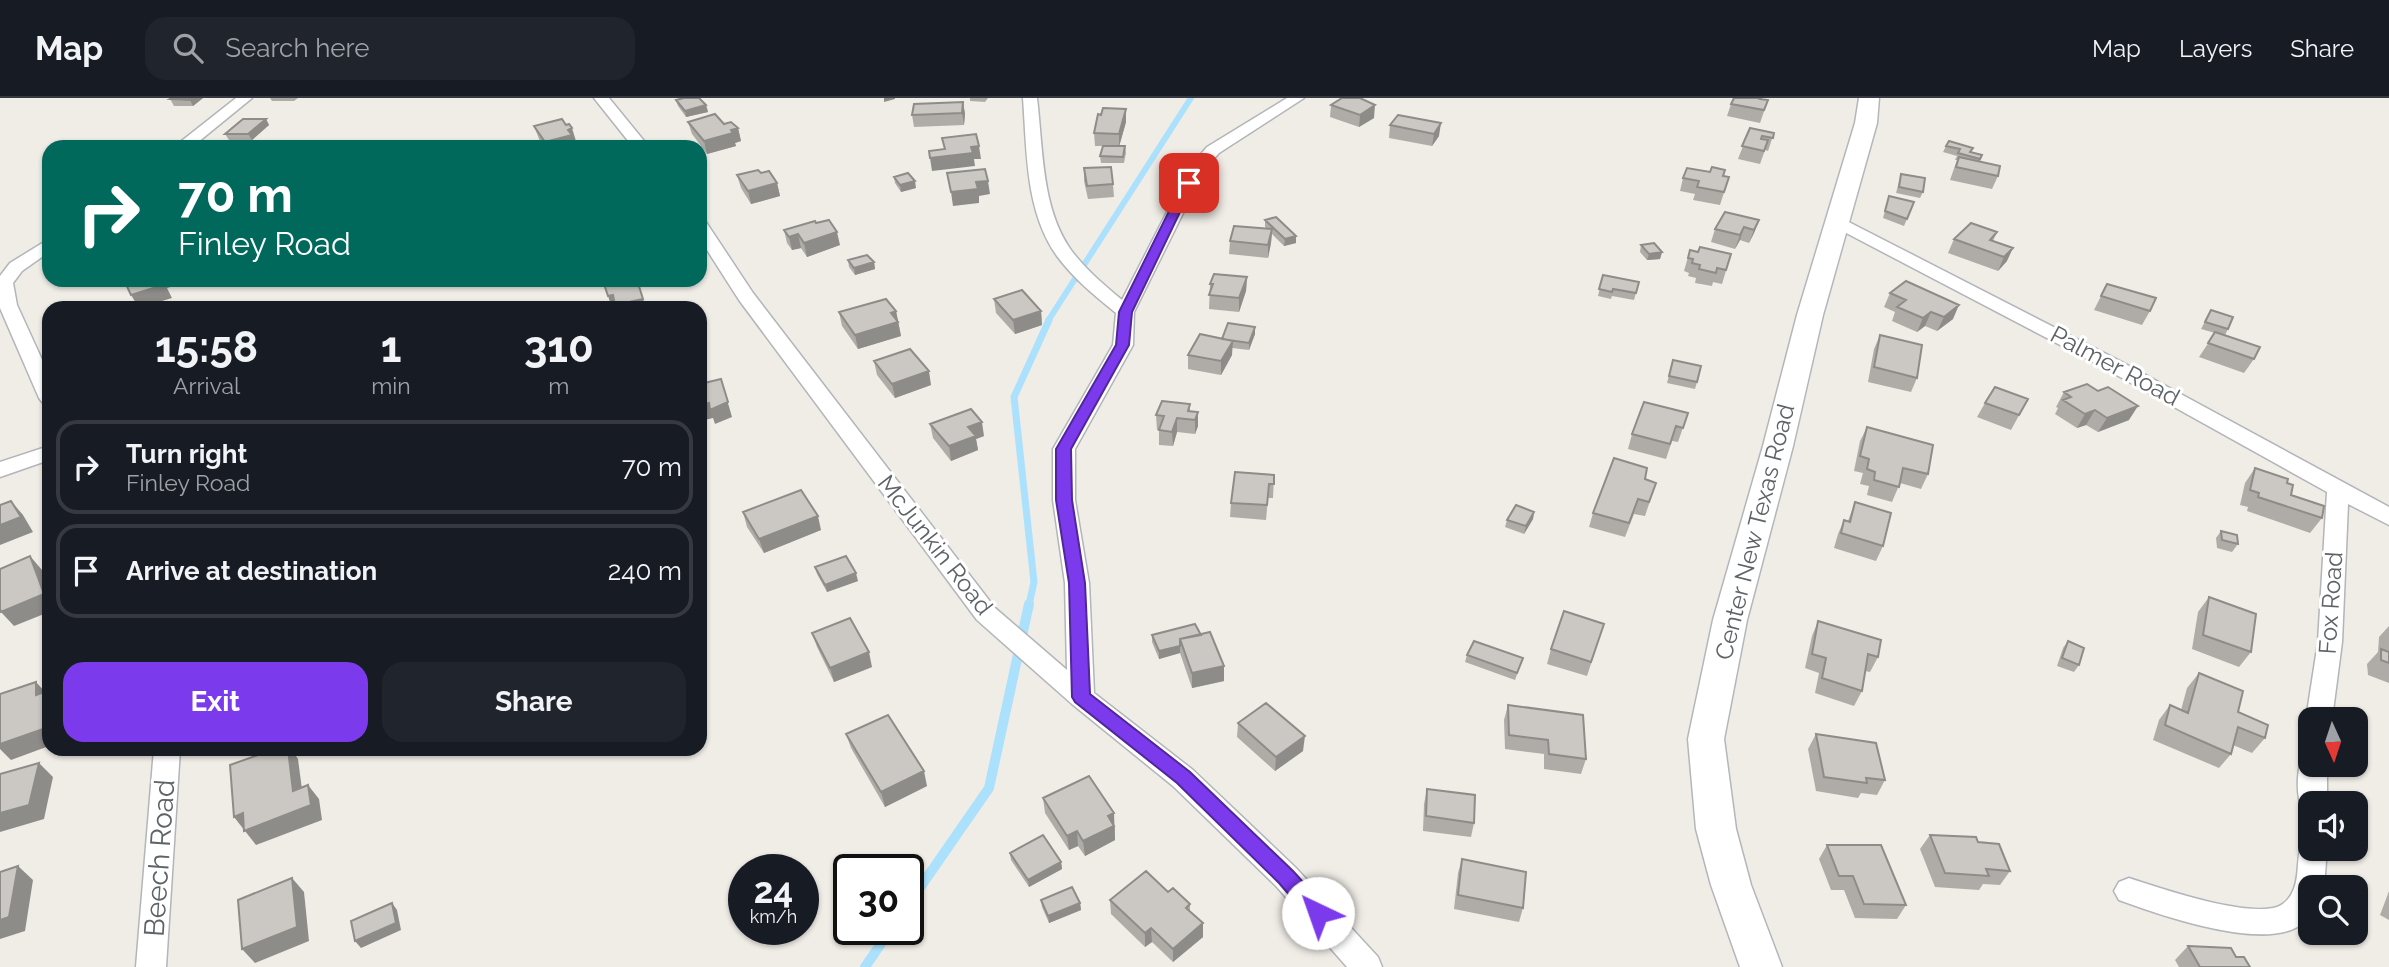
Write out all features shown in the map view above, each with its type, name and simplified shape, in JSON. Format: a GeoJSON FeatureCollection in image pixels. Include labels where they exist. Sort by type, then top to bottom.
{"type":"FeatureCollection","features":[{"type":"Feature","properties":{"kind":"street"},"geometry":{"type":"LineString","coordinates":[[191,140],[245,98]]}},
{"type":"Feature","properties":{"kind":"street"},"geometry":{"type":"LineString","coordinates":[[601,98],[635,140]]}},
{"type":"Feature","properties":{"kind":"street"},"geometry":{"type":"LineString","coordinates":[[1030,98],[1043,204],[1056,241],[1081,273],[1125,312]]}},
{"type":"Feature","properties":{"kind":"street"},"geometry":{"type":"LineString","coordinates":[[1081,697],[1077,583],[1064,500],[1063,449],[1123,345],[1125,312],[1198,167],[1213,150],[1297,98]]}},
{"type":"Feature","properties":{"kind":"street","name":"Center New Texas Road"},"geometry":{"type":"LineString","coordinates":[[1761,967],[1731,885],[1716,829],[1706,739],[1730,620],[1837,221],[1866,123],[1869,98]]}},
{"type":"Feature","properties":{"kind":"street","name":"Palmer Road"},"geometry":{"type":"LineString","coordinates":[[1837,221],[1971,289],[2389,517]]}},
{"type":"Feature","properties":{"kind":"street","name":"McJunkin Road"},"geometry":{"type":"LineString","coordinates":[[707,236],[754,307],[986,614],[1081,697],[1183,778],[1286,877],[1367,967]]}},
{"type":"Feature","properties":{"kind":"street"},"geometry":{"type":"LineString","coordinates":[[42,249],[16,267],[4,283],[8,305],[42,382]]}},
{"type":"Feature","properties":{"kind":"street"},"geometry":{"type":"LineString","coordinates":[[0,470],[42,455]]}},
{"type":"Feature","properties":{"kind":"street","name":"Fox Road"},"geometry":{"type":"LineString","coordinates":[[2321,707],[2330,642],[2338,487]]}},
{"type":"Feature","properties":{"kind":"street","name":"Beech Road"},"geometry":{"type":"LineString","coordinates":[[150,967],[166,756]]}},
{"type":"Feature","properties":{"kind":"street"},"geometry":{"type":"LineString","coordinates":[[2129,891],[2222,917],[2256,921],[2287,918],[2299,907],[2313,879],[2313,861]]}},
{"type":"Feature","properties":{"kind":"building"},"geometry":{"type":"Polygon","coordinates":[[[172,98],[192,98],[170,99],[172,98]]]}},
{"type":"Feature","properties":{"kind":"building"},"geometry":{"type":"Polygon","coordinates":[[[699,98],[706,105],[685,111],[676,100],[699,98]]]}},
{"type":"Feature","properties":{"kind":"building"},"geometry":{"type":"Polygon","coordinates":[[[1342,98],[1360,98],[1375,105],[1360,115],[1331,105],[1342,98]]]}},
{"type":"Feature","properties":{"kind":"building"},"geometry":{"type":"Polygon","coordinates":[[[1734,98],[1768,100],[1764,110],[1731,104],[1734,98]]]}},
{"type":"Feature","properties":{"kind":"building"},"geometry":{"type":"Polygon","coordinates":[[[963,102],[962,113],[912,115],[914,104],[963,102]]]}},
{"type":"Feature","properties":{"kind":"building"},"geometry":{"type":"Polygon","coordinates":[[[1103,108],[1126,109],[1119,134],[1094,133],[1098,114],[1101,115],[1103,108]]]}},
{"type":"Feature","properties":{"kind":"building"},"geometry":{"type":"Polygon","coordinates":[[[715,114],[724,124],[731,122],[738,128],[731,130],[733,133],[703,140],[688,122],[715,114]]]}},
{"type":"Feature","properties":{"kind":"building"},"geometry":{"type":"Polygon","coordinates":[[[1398,115],[1441,123],[1434,134],[1390,125],[1398,115]]]}},
{"type":"Feature","properties":{"kind":"building"},"geometry":{"type":"Polygon","coordinates":[[[243,119],[266,119],[248,134],[225,134],[243,119]]]}},
{"type":"Feature","properties":{"kind":"building"},"geometry":{"type":"Polygon","coordinates":[[[562,119],[572,128],[568,130],[572,135],[544,140],[534,126],[562,119]]]}},
{"type":"Feature","properties":{"kind":"building"},"geometry":{"type":"Polygon","coordinates":[[[1750,128],[1774,133],[1773,138],[1762,136],[1761,139],[1768,140],[1764,151],[1742,146],[1750,128]]]}},
{"type":"Feature","properties":{"kind":"building"},"geometry":{"type":"Polygon","coordinates":[[[976,134],[979,146],[971,147],[973,153],[930,158],[929,151],[945,149],[942,138],[976,134]]]}},
{"type":"Feature","properties":{"kind":"building"},"geometry":{"type":"Polygon","coordinates":[[[1949,141],[1973,148],[1970,152],[1982,155],[1980,159],[1958,153],[1960,149],[1946,146],[1949,141]]]}},
{"type":"Feature","properties":{"kind":"building"},"geometry":{"type":"Polygon","coordinates":[[[1103,146],[1125,146],[1123,157],[1100,156],[1103,146]]]}},
{"type":"Feature","properties":{"kind":"building"},"geometry":{"type":"Polygon","coordinates":[[[1959,157],[2000,166],[1998,176],[1956,167],[1959,157]]]}},
{"type":"Feature","properties":{"kind":"building"},"geometry":{"type":"Polygon","coordinates":[[[1111,167],[1113,184],[1087,186],[1084,168],[1111,167]]]}},
{"type":"Feature","properties":{"kind":"building"},"geometry":{"type":"Polygon","coordinates":[[[1712,167],[1725,170],[1723,176],[1729,177],[1724,192],[1697,187],[1699,181],[1683,178],[1687,168],[1710,172],[1712,167]]]}},
{"type":"Feature","properties":{"kind":"building"},"geometry":{"type":"Polygon","coordinates":[[[985,169],[988,181],[976,182],[978,189],[951,192],[947,173],[985,169]]]}},
{"type":"Feature","properties":{"kind":"building"},"geometry":{"type":"Polygon","coordinates":[[[758,170],[761,173],[769,171],[777,183],[748,191],[737,175],[758,170]]]}},
{"type":"Feature","properties":{"kind":"building"},"geometry":{"type":"Polygon","coordinates":[[[908,173],[915,181],[900,185],[894,177],[908,173]]]}},
{"type":"Feature","properties":{"kind":"building"},"geometry":{"type":"Polygon","coordinates":[[[1901,174],[1925,178],[1923,192],[1899,187],[1901,174]]]}},
{"type":"Feature","properties":{"kind":"building"},"geometry":{"type":"Polygon","coordinates":[[[1889,196],[1914,202],[1907,219],[1885,211],[1889,196]]]}},
{"type":"Feature","properties":{"kind":"building"},"geometry":{"type":"Polygon","coordinates":[[[1725,212],[1759,220],[1754,230],[1744,227],[1740,235],[1715,229],[1725,212]]]}},
{"type":"Feature","properties":{"kind":"building"},"geometry":{"type":"Polygon","coordinates":[[[1276,217],[1296,236],[1285,239],[1265,220],[1276,217]]]}},
{"type":"Feature","properties":{"kind":"building"},"geometry":{"type":"Polygon","coordinates":[[[829,220],[837,232],[804,243],[798,234],[789,237],[784,230],[815,221],[829,220]]]}},
{"type":"Feature","properties":{"kind":"building"},"geometry":{"type":"Polygon","coordinates":[[[1971,223],[1997,232],[1990,240],[2013,248],[2004,257],[1954,239],[1971,223]]]}},
{"type":"Feature","properties":{"kind":"building"},"geometry":{"type":"Polygon","coordinates":[[[1234,226],[1272,229],[1268,245],[1230,241],[1234,226]]]}},
{"type":"Feature","properties":{"kind":"building"},"geometry":{"type":"Polygon","coordinates":[[[1654,243],[1662,252],[1649,254],[1641,245],[1654,243]]]}},
{"type":"Feature","properties":{"kind":"building"},"geometry":{"type":"Polygon","coordinates":[[[1700,247],[1731,254],[1726,270],[1717,268],[1716,273],[1699,269],[1700,265],[1692,263],[1693,259],[1688,258],[1690,250],[1698,252],[1700,247]]]}},
{"type":"Feature","properties":{"kind":"building"},"geometry":{"type":"Polygon","coordinates":[[[867,255],[874,262],[854,268],[848,260],[867,255]]]}},
{"type":"Feature","properties":{"kind":"building"},"geometry":{"type":"Polygon","coordinates":[[[1214,274],[1247,277],[1239,298],[1209,295],[1214,274]]]}},
{"type":"Feature","properties":{"kind":"building"},"geometry":{"type":"Polygon","coordinates":[[[1603,275],[1639,282],[1636,293],[1599,289],[1603,275]]]}},
{"type":"Feature","properties":{"kind":"building"},"geometry":{"type":"Polygon","coordinates":[[[1906,281],[1959,305],[1944,317],[1931,312],[1923,318],[1897,307],[1906,300],[1890,293],[1906,281]]]}},
{"type":"Feature","properties":{"kind":"building"},"geometry":{"type":"Polygon","coordinates":[[[2107,284],[2156,298],[2150,311],[2101,296],[2107,284]]]}},
{"type":"Feature","properties":{"kind":"building"},"geometry":{"type":"Polygon","coordinates":[[[127,287],[157,287],[131,295],[127,287]]]}},
{"type":"Feature","properties":{"kind":"building"},"geometry":{"type":"Polygon","coordinates":[[[605,287],[639,287],[643,299],[614,301],[613,295],[608,296],[605,287]]]}},
{"type":"Feature","properties":{"kind":"building"},"geometry":{"type":"Polygon","coordinates":[[[1022,290],[1041,311],[1013,320],[994,299],[1022,290]]]}},
{"type":"Feature","properties":{"kind":"building"},"geometry":{"type":"Polygon","coordinates":[[[886,299],[896,311],[891,313],[898,322],[855,335],[839,312],[886,299]]]}},
{"type":"Feature","properties":{"kind":"building"},"geometry":{"type":"Polygon","coordinates":[[[2211,310],[2233,317],[2228,329],[2205,322],[2211,310]]]}},
{"type":"Feature","properties":{"kind":"building"},"geometry":{"type":"Polygon","coordinates":[[[1228,323],[1255,327],[1249,343],[1222,339],[1228,323]]]}},
{"type":"Feature","properties":{"kind":"building"},"geometry":{"type":"Polygon","coordinates":[[[2215,332],[2260,347],[2254,359],[2208,343],[2215,332]]]}},
{"type":"Feature","properties":{"kind":"building"},"geometry":{"type":"Polygon","coordinates":[[[1200,334],[1233,341],[1221,361],[1188,355],[1200,334]]]}},
{"type":"Feature","properties":{"kind":"building"},"geometry":{"type":"Polygon","coordinates":[[[1880,335],[1922,345],[1917,378],[1874,367],[1880,335]]]}},
{"type":"Feature","properties":{"kind":"building"},"geometry":{"type":"Polygon","coordinates":[[[910,349],[929,371],[892,384],[874,361],[910,349]]]}},
{"type":"Feature","properties":{"kind":"building"},"geometry":{"type":"Polygon","coordinates":[[[1673,360],[1701,366],[1697,382],[1669,376],[1673,360]]]}},
{"type":"Feature","properties":{"kind":"building"},"geometry":{"type":"Polygon","coordinates":[[[721,379],[728,402],[710,410],[707,403],[707,382],[721,379]]]}},
{"type":"Feature","properties":{"kind":"building"},"geometry":{"type":"Polygon","coordinates":[[[2087,384],[2098,391],[2108,387],[2138,406],[2107,418],[2095,410],[2085,414],[2063,400],[2071,397],[2064,392],[2087,384]]]}},
{"type":"Feature","properties":{"kind":"building"},"geometry":{"type":"Polygon","coordinates":[[[1995,387],[2028,399],[2019,415],[1985,403],[1995,387]]]}},
{"type":"Feature","properties":{"kind":"building"},"geometry":{"type":"Polygon","coordinates":[[[1162,401],[1190,404],[1188,411],[1198,412],[1195,420],[1177,418],[1172,432],[1159,430],[1164,416],[1156,415],[1162,401]]]}},
{"type":"Feature","properties":{"kind":"building"},"geometry":{"type":"Polygon","coordinates":[[[1644,402],[1688,413],[1683,428],[1676,426],[1670,444],[1632,434],[1644,402]]]}},
{"type":"Feature","properties":{"kind":"building"},"geometry":{"type":"Polygon","coordinates":[[[971,409],[982,422],[968,427],[976,436],[949,446],[930,424],[971,409]]]}},
{"type":"Feature","properties":{"kind":"building"},"geometry":{"type":"Polygon","coordinates":[[[1867,427],[1933,445],[1928,474],[1903,468],[1899,487],[1874,480],[1875,472],[1867,469],[1869,459],[1860,456],[1867,427]]]}},
{"type":"Feature","properties":{"kind":"building"},"geometry":{"type":"Polygon","coordinates":[[[1614,458],[1647,468],[1645,479],[1656,483],[1649,502],[1638,499],[1629,523],[1593,513],[1614,458]]]}},
{"type":"Feature","properties":{"kind":"building"},"geometry":{"type":"Polygon","coordinates":[[[2255,468],[2288,479],[2287,483],[2293,485],[2291,495],[2324,506],[2322,518],[2258,497],[2259,493],[2250,490],[2255,468]]]}},
{"type":"Feature","properties":{"kind":"building"},"geometry":{"type":"Polygon","coordinates":[[[1235,472],[1274,475],[1274,484],[1269,484],[1267,505],[1231,503],[1235,472]]]}},
{"type":"Feature","properties":{"kind":"building"},"geometry":{"type":"Polygon","coordinates":[[[801,490],[818,516],[759,539],[743,512],[801,490]]]}},
{"type":"Feature","properties":{"kind":"building"},"geometry":{"type":"Polygon","coordinates":[[[11,501],[21,517],[0,525],[0,505],[11,501]]]}},
{"type":"Feature","properties":{"kind":"building"},"geometry":{"type":"Polygon","coordinates":[[[1855,502],[1891,513],[1883,546],[1841,533],[1844,520],[1850,522],[1855,502]]]}},
{"type":"Feature","properties":{"kind":"building"},"geometry":{"type":"Polygon","coordinates":[[[1516,505],[1534,512],[1526,526],[1507,520],[1516,505]]]}},
{"type":"Feature","properties":{"kind":"building"},"geometry":{"type":"Polygon","coordinates":[[[2221,531],[2237,535],[2238,544],[2222,540],[2221,531]]]}},
{"type":"Feature","properties":{"kind":"building"},"geometry":{"type":"Polygon","coordinates":[[[30,556],[42,595],[1,612],[0,569],[30,556]]]}},
{"type":"Feature","properties":{"kind":"building"},"geometry":{"type":"Polygon","coordinates":[[[846,556],[856,573],[825,585],[815,567],[846,556]]]}},
{"type":"Feature","properties":{"kind":"building"},"geometry":{"type":"Polygon","coordinates":[[[2209,597],[2256,614],[2251,652],[2203,635],[2209,597]]]}},
{"type":"Feature","properties":{"kind":"building"},"geometry":{"type":"Polygon","coordinates":[[[1564,611],[1604,624],[1591,662],[1551,649],[1564,611]]]}},
{"type":"Feature","properties":{"kind":"building"},"geometry":{"type":"Polygon","coordinates":[[[850,618],[869,652],[830,668],[812,633],[850,618]]]}},
{"type":"Feature","properties":{"kind":"building"},"geometry":{"type":"Polygon","coordinates":[[[1818,621],[1881,640],[1878,657],[1868,654],[1862,691],[1822,678],[1826,658],[1812,654],[1818,621]]]}},
{"type":"Feature","properties":{"kind":"building"},"geometry":{"type":"Polygon","coordinates":[[[1195,624],[1201,635],[1180,639],[1180,646],[1159,651],[1152,635],[1195,624]]]}},
{"type":"Feature","properties":{"kind":"building"},"geometry":{"type":"Polygon","coordinates":[[[1210,632],[1224,666],[1192,673],[1180,639],[1210,632]]]}},
{"type":"Feature","properties":{"kind":"building"},"geometry":{"type":"Polygon","coordinates":[[[1474,641],[1523,658],[1517,673],[1467,655],[1474,641]]]}},
{"type":"Feature","properties":{"kind":"building"},"geometry":{"type":"Polygon","coordinates":[[[2068,641],[2084,648],[2079,665],[2062,658],[2068,641]]]}},
{"type":"Feature","properties":{"kind":"building"},"geometry":{"type":"Polygon","coordinates":[[[2381,649],[2389,652],[2389,663],[2381,660],[2381,649]]]}},
{"type":"Feature","properties":{"kind":"building"},"geometry":{"type":"Polygon","coordinates":[[[2199,673],[2243,691],[2238,712],[2268,725],[2265,738],[2238,727],[2231,754],[2165,725],[2170,705],[2188,713],[2199,673]]]}},
{"type":"Feature","properties":{"kind":"building"},"geometry":{"type":"Polygon","coordinates":[[[36,682],[36,695],[42,693],[42,729],[0,744],[0,694],[36,682]]]}},
{"type":"Feature","properties":{"kind":"building"},"geometry":{"type":"Polygon","coordinates":[[[1266,703],[1305,736],[1276,757],[1238,723],[1266,703]]]}},
{"type":"Feature","properties":{"kind":"building"},"geometry":{"type":"Polygon","coordinates":[[[1508,705],[1583,715],[1586,759],[1549,754],[1548,740],[1509,735],[1508,705]]]}},
{"type":"Feature","properties":{"kind":"building"},"geometry":{"type":"Polygon","coordinates":[[[888,715],[924,771],[881,792],[846,734],[888,715]]]}},
{"type":"Feature","properties":{"kind":"building"},"geometry":{"type":"Polygon","coordinates":[[[1816,734],[1876,743],[1885,780],[1866,778],[1867,783],[1824,777],[1816,734]]]}},
{"type":"Feature","properties":{"kind":"building"},"geometry":{"type":"Polygon","coordinates":[[[255,756],[289,756],[293,791],[308,785],[311,805],[244,831],[243,813],[234,817],[230,765],[255,756]]]}},
{"type":"Feature","properties":{"kind":"building"},"geometry":{"type":"Polygon","coordinates":[[[39,763],[29,805],[0,813],[0,774],[39,763]]]}},
{"type":"Feature","properties":{"kind":"building"},"geometry":{"type":"Polygon","coordinates":[[[1089,776],[1114,813],[1108,816],[1114,826],[1083,841],[1077,831],[1067,836],[1043,798],[1089,776]]]}},
{"type":"Feature","properties":{"kind":"building"},"geometry":{"type":"Polygon","coordinates":[[[1427,789],[1475,795],[1474,823],[1426,816],[1427,789]]]}},
{"type":"Feature","properties":{"kind":"building"},"geometry":{"type":"Polygon","coordinates":[[[1043,835],[1061,862],[1028,880],[1010,853],[1043,835]]]}},
{"type":"Feature","properties":{"kind":"building"},"geometry":{"type":"Polygon","coordinates":[[[1930,835],[1976,837],[1978,842],[1999,844],[2010,871],[1986,869],[1989,876],[1945,873],[1930,835]]]}},
{"type":"Feature","properties":{"kind":"building"},"geometry":{"type":"Polygon","coordinates":[[[1827,845],[1881,845],[1906,905],[1864,904],[1853,876],[1839,876],[1827,845]]]}},
{"type":"Feature","properties":{"kind":"building"},"geometry":{"type":"Polygon","coordinates":[[[1462,859],[1526,872],[1523,908],[1458,895],[1462,859]]]}},
{"type":"Feature","properties":{"kind":"building"},"geometry":{"type":"Polygon","coordinates":[[[18,866],[9,917],[0,920],[0,872],[18,866]]]}},
{"type":"Feature","properties":{"kind":"building"},"geometry":{"type":"Polygon","coordinates":[[[1146,871],[1168,892],[1173,888],[1190,904],[1186,908],[1203,923],[1173,949],[1151,928],[1145,933],[1110,900],[1146,871]]]}},
{"type":"Feature","properties":{"kind":"building"},"geometry":{"type":"Polygon","coordinates":[[[292,878],[297,927],[242,949],[238,900],[292,878]]]}},
{"type":"Feature","properties":{"kind":"building"},"geometry":{"type":"Polygon","coordinates":[[[1072,887],[1080,903],[1048,916],[1041,900],[1072,887]]]}},
{"type":"Feature","properties":{"kind":"building"},"geometry":{"type":"Polygon","coordinates":[[[392,903],[396,923],[355,941],[351,921],[392,903]]]}},
{"type":"Feature","properties":{"kind":"building"},"geometry":{"type":"Polygon","coordinates":[[[2188,946],[2231,948],[2236,957],[2244,957],[2250,967],[2200,967],[2188,946]]]}},
{"type":"Feature","properties":{"kind":"waterway"},"geometry":{"type":"LineString","coordinates":[[1048,321],[1191,98]]}},
{"type":"Feature","properties":{"kind":"waterway"},"geometry":{"type":"LineString","coordinates":[[1029,605],[1034,582],[1014,397],[1049,320]]}},
{"type":"Feature","properties":{"kind":"waterway"},"geometry":{"type":"LineString","coordinates":[[924,882],[989,788],[1029,604]]}},
{"type":"Feature","properties":{"kind":"waterway"},"geometry":{"type":"LineString","coordinates":[[865,967],[880,945]]}},
{"type":"Feature","properties":{"kind":"route"},"geometry":{"type":"LineString","coordinates":[[1189,183],[1125,312],[1123,345],[1063,449],[1064,500],[1077,583],[1081,697],[1183,778],[1286,877],[1318,913]]}}]}
